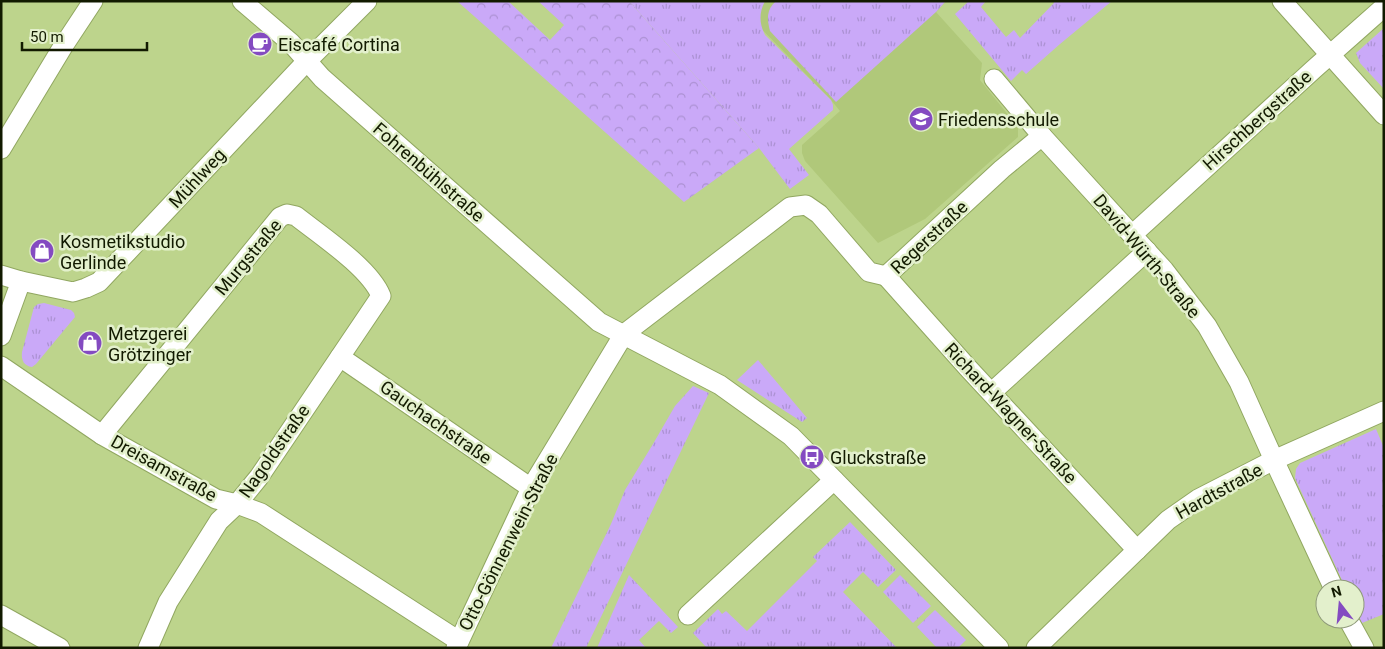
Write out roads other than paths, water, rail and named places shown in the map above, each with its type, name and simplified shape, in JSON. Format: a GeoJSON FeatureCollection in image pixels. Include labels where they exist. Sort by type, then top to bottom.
{"type":"FeatureCollection","features":[{"type":"Feature","properties":{"kind":"street"},"geometry":{"type":"LineString","coordinates":[[1,150],[62,48],[93,1]]}},
{"type":"Feature","properties":{"kind":"street","name":"Fohrenbühlstraße"},"geometry":{"type":"LineString","coordinates":[[242,1],[291,43],[322,78],[599,322],[624,334]]}},
{"type":"Feature","properties":{"kind":"street","name":"Mühlweg"},"geometry":{"type":"LineString","coordinates":[[1,275],[73,292],[99,282],[307,61],[367,1]]}},
{"type":"Feature","properties":{"kind":"street"},"geometry":{"type":"LineString","coordinates":[[1282,1],[1384,115]]}},
{"type":"Feature","properties":{"kind":"street","name":"Hirschbergstraße"},"geometry":{"type":"LineString","coordinates":[[1132,235],[1314,68],[1384,7]]}},
{"type":"Feature","properties":{"kind":"street","name":"David-Würth-Straße"},"geometry":{"type":"LineString","coordinates":[[994,79],[1042,136],[1164,270],[1207,326],[1239,382],[1329,579]]}},
{"type":"Feature","properties":{"kind":"street","name":"Regerstraße"},"geometry":{"type":"LineString","coordinates":[[624,334],[790,207],[806,205],[819,214],[870,272],[886,276],[1002,169],[1042,136]]}},
{"type":"Feature","properties":{"kind":"street","name":"Murgstraße"},"geometry":{"type":"LineString","coordinates":[[102,435],[280,217],[287,214],[296,216],[358,265],[378,288],[381,296],[340,357]]}},
{"type":"Feature","properties":{"kind":"street"},"geometry":{"type":"LineString","coordinates":[[992,392],[1147,251]]}},
{"type":"Feature","properties":{"kind":"street","name":"Richard-Wagner-Straße"},"geometry":{"type":"LineString","coordinates":[[886,276],[968,368],[1137,550]]}},
{"type":"Feature","properties":{"kind":"street"},"geometry":{"type":"LineString","coordinates":[[1,336],[20,281]]}},
{"type":"Feature","properties":{"kind":"street"},"geometry":{"type":"LineString","coordinates":[[624,334],[720,385],[791,436],[999,648]]}},
{"type":"Feature","properties":{"kind":"street","name":"Otto-Gönnenwein-Straße"},"geometry":{"type":"LineString","coordinates":[[457,644],[531,488],[624,334]]}},
{"type":"Feature","properties":{"kind":"street","name":"Gauchachstraße"},"geometry":{"type":"LineString","coordinates":[[340,357],[531,488]]}},
{"type":"Feature","properties":{"kind":"street","name":"Nagoldstraße"},"geometry":{"type":"LineString","coordinates":[[148,648],[168,602],[219,521],[237,504],[258,477],[340,357]]}},
{"type":"Feature","properties":{"kind":"street","name":"Dreisamstraße"},"geometry":{"type":"LineString","coordinates":[[1,366],[102,435],[216,499],[261,512],[457,644]]}},
{"type":"Feature","properties":{"kind":"street","name":"Hardtstraße"},"geometry":{"type":"LineString","coordinates":[[1036,648],[1168,520],[1198,499],[1274,460],[1384,411]]}},
{"type":"Feature","properties":{"kind":"street"},"geometry":{"type":"LineString","coordinates":[[688,615],[834,480]]}},
{"type":"Feature","properties":{"kind":"street"},"geometry":{"type":"LineString","coordinates":[[1,615],[60,648]]}},
{"type":"Feature","properties":{"kind":"street"},"geometry":{"type":"LineString","coordinates":[[1354,629],[1364,648]]}},
{"type":"Feature","properties":{"kind":"place","name":"Eiscafé Cortina"},"geometry":{"type":"Point","coordinates":[260,44]}},
{"type":"Feature","properties":{"kind":"place","name":"Friedensschule"},"geometry":{"type":"Point","coordinates":[921,119]}},
{"type":"Feature","properties":{"kind":"place","name":"Kosmetikstudio Gerlinde"},"geometry":{"type":"Point","coordinates":[42,251]}},
{"type":"Feature","properties":{"kind":"place","name":"Metzgerei Grötzinger"},"geometry":{"type":"Point","coordinates":[90,343]}},
{"type":"Feature","properties":{"kind":"place","name":"Gluckstraße"},"geometry":{"type":"Point","coordinates":[812,457]}}]}
